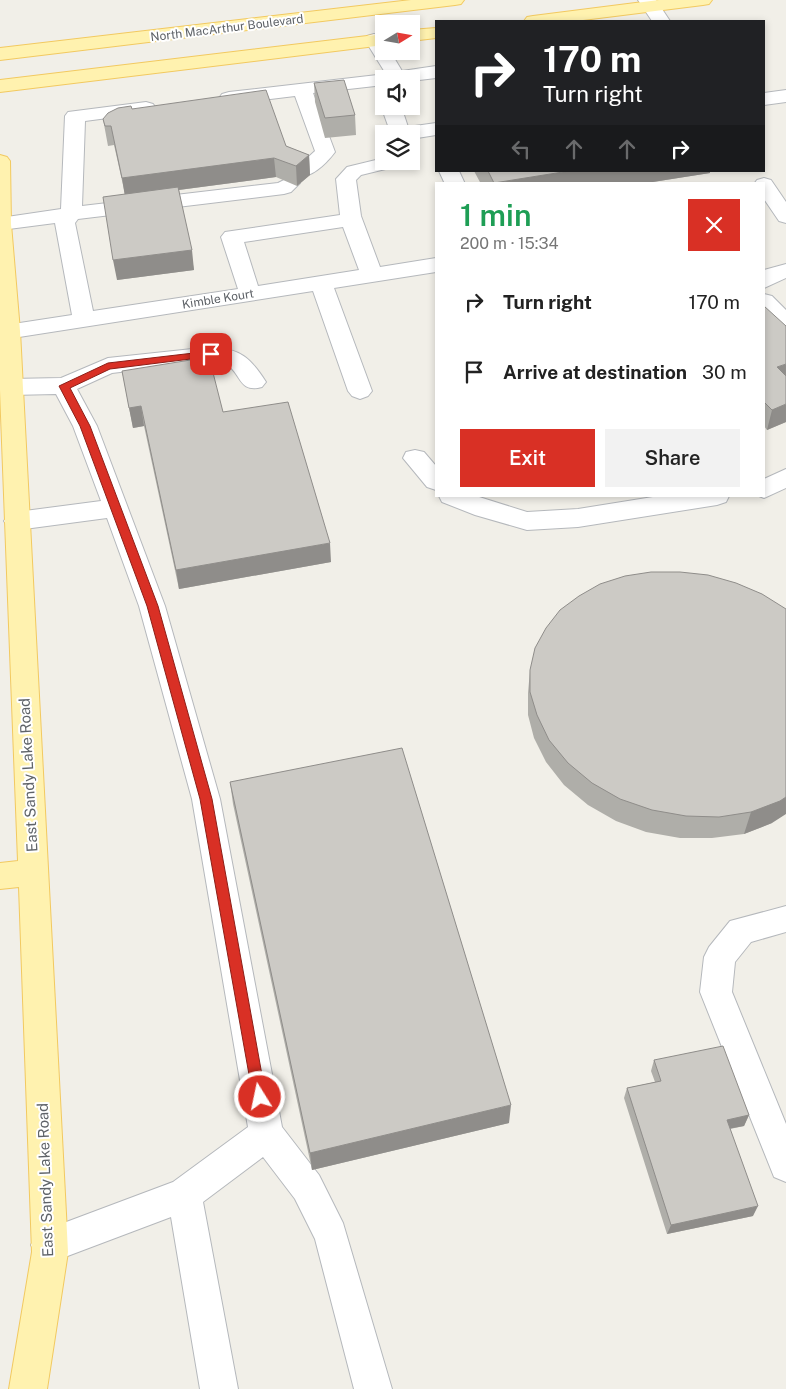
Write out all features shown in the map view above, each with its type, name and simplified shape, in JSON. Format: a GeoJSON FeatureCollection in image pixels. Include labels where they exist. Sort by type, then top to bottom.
{"type":"FeatureCollection","features":[{"type":"Feature","properties":{"kind":"main road","name":"North MacArthur Boulevard"},"geometry":{"type":"LineString","coordinates":[[0,54],[98,44],[455,0]]}},
{"type":"Feature","properties":{"kind":"main road"},"geometry":{"type":"LineString","coordinates":[[543,20],[653,9],[703,0]]}},
{"type":"Feature","properties":{"kind":"main road"},"geometry":{"type":"LineString","coordinates":[[359,12],[375,34]]}},
{"type":"Feature","properties":{"kind":"main road"},"geometry":{"type":"LineString","coordinates":[[420,35],[435,33]]}},
{"type":"Feature","properties":{"kind":"main road","name":"North MacArthur Boulevard"},"geometry":{"type":"LineString","coordinates":[[0,86],[375,40]]}},
{"type":"Feature","properties":{"kind":"main road","name":"East Sandy Lake Road"},"geometry":{"type":"LineString","coordinates":[[0,160],[4,332],[11,387],[8,522],[16,874],[50,1245],[28,1389]]}},
{"type":"Feature","properties":{"kind":"street"},"geometry":{"type":"LineString","coordinates":[[420,74],[435,72]]}},
{"type":"Feature","properties":{"kind":"street"},"geometry":{"type":"LineString","coordinates":[[213,100],[375,80]]}},
{"type":"Feature","properties":{"kind":"street"},"geometry":{"type":"LineString","coordinates":[[226,217],[284,188],[325,152],[302,89]]}},
{"type":"Feature","properties":{"kind":"street"},"geometry":{"type":"LineString","coordinates":[[765,99],[786,96]]}},
{"type":"Feature","properties":{"kind":"street"},"geometry":{"type":"LineString","coordinates":[[84,320],[65,222],[71,214],[75,116],[164,106]]}},
{"type":"Feature","properties":{"kind":"street"},"geometry":{"type":"LineString","coordinates":[[420,132],[435,130]]}},
{"type":"Feature","properties":{"kind":"street"},"geometry":{"type":"LineString","coordinates":[[372,275],[351,220],[346,193],[346,179],[354,171],[375,166]]}},
{"type":"Feature","properties":{"kind":"street"},"geometry":{"type":"LineString","coordinates":[[765,186],[777,214]]}},
{"type":"Feature","properties":{"kind":"street"},"geometry":{"type":"LineString","coordinates":[[1,224],[71,214],[351,220]]}},
{"type":"Feature","properties":{"kind":"street"},"geometry":{"type":"LineString","coordinates":[[226,217],[250,294]]}},
{"type":"Feature","properties":{"kind":"street","name":"Kimble Kourt"},"geometry":{"type":"LineString","coordinates":[[4,332],[435,265]]}},
{"type":"Feature","properties":{"kind":"street"},"geometry":{"type":"LineString","coordinates":[[765,280],[771,275],[786,271]]}},
{"type":"Feature","properties":{"kind":"street"},"geometry":{"type":"LineString","coordinates":[[322,283],[360,391]]}},
{"type":"Feature","properties":{"kind":"street"},"geometry":{"type":"LineString","coordinates":[[765,302],[786,322]]}},
{"type":"Feature","properties":{"kind":"street"},"geometry":{"type":"LineString","coordinates":[[11,387],[64,386],[108,366],[211,354],[228,355],[237,360],[254,382]]}},
{"type":"Feature","properties":{"kind":"street"},"geometry":{"type":"LineString","coordinates":[[64,386],[85,426],[152,606],[206,799],[266,1134],[307,1187],[331,1235],[373,1389]]}},
{"type":"Feature","properties":{"kind":"street"},"geometry":{"type":"LineString","coordinates":[[415,458],[435,480]]}},
{"type":"Feature","properties":{"kind":"street"},"geometry":{"type":"LineString","coordinates":[[765,488],[786,478]]}},
{"type":"Feature","properties":{"kind":"street"},"geometry":{"type":"LineString","coordinates":[[454,497],[484,509],[527,521],[578,518],[711,497]]}},
{"type":"Feature","properties":{"kind":"street"},"geometry":{"type":"LineString","coordinates":[[8,522],[115,508]]}},
{"type":"Feature","properties":{"kind":"street"},"geometry":{"type":"LineString","coordinates":[[786,919],[741,931],[720,957],[716,992],[786,1165]]}},
{"type":"Feature","properties":{"kind":"street"},"geometry":{"type":"LineString","coordinates":[[50,1245],[184,1195],[266,1134]]}},
{"type":"Feature","properties":{"kind":"street"},"geometry":{"type":"LineString","coordinates":[[184,1195],[219,1389]]}},
{"type":"Feature","properties":{"kind":"building"},"geometry":{"type":"Polygon","coordinates":[[[344,80],[355,115],[325,118],[314,83],[344,80]]]}},
{"type":"Feature","properties":{"kind":"building"},"geometry":{"type":"Polygon","coordinates":[[[266,90],[286,146],[309,155],[296,166],[274,158],[122,178],[111,126],[105,126],[103,119],[108,113],[118,108],[131,106],[132,109],[266,90]]]}},
{"type":"Feature","properties":{"kind":"building"},"geometry":{"type":"Polygon","coordinates":[[[488,172],[563,172],[500,182],[494,182],[488,172]]]}},
{"type":"Feature","properties":{"kind":"building"},"geometry":{"type":"Polygon","coordinates":[[[178,187],[192,250],[113,260],[103,197],[178,187]]]}},
{"type":"Feature","properties":{"kind":"building"},"geometry":{"type":"Polygon","coordinates":[[[765,307],[786,326],[786,364],[777,367],[786,376],[786,404],[772,410],[765,403],[765,307]]]}},
{"type":"Feature","properties":{"kind":"building"},"geometry":{"type":"Polygon","coordinates":[[[209,357],[223,412],[288,402],[330,543],[176,570],[141,406],[129,408],[122,371],[209,357]]]}},
{"type":"Feature","properties":{"kind":"building"},"geometry":{"type":"Polygon","coordinates":[[[651,572],[680,572],[708,575],[736,583],[762,594],[786,609],[786,797],[780,801],[751,812],[719,817],[686,816],[652,810],[620,799],[592,783],[568,763],[549,740],[537,715],[530,692],[530,670],[535,648],[546,628],[560,610],[600,584],[625,576],[651,572]]]}},
{"type":"Feature","properties":{"kind":"building"},"geometry":{"type":"Polygon","coordinates":[[[402,748],[511,1105],[310,1153],[230,782],[402,748]]]}},
{"type":"Feature","properties":{"kind":"building"},"geometry":{"type":"Polygon","coordinates":[[[723,1046],[749,1115],[727,1120],[758,1206],[671,1225],[627,1088],[661,1081],[654,1060],[723,1046]]]}},
{"type":"Feature","properties":{"kind":"route"},"geometry":{"type":"LineString","coordinates":[[211,354],[108,366],[64,386],[85,426],[152,606],[206,799],[260,1097]]}}]}
